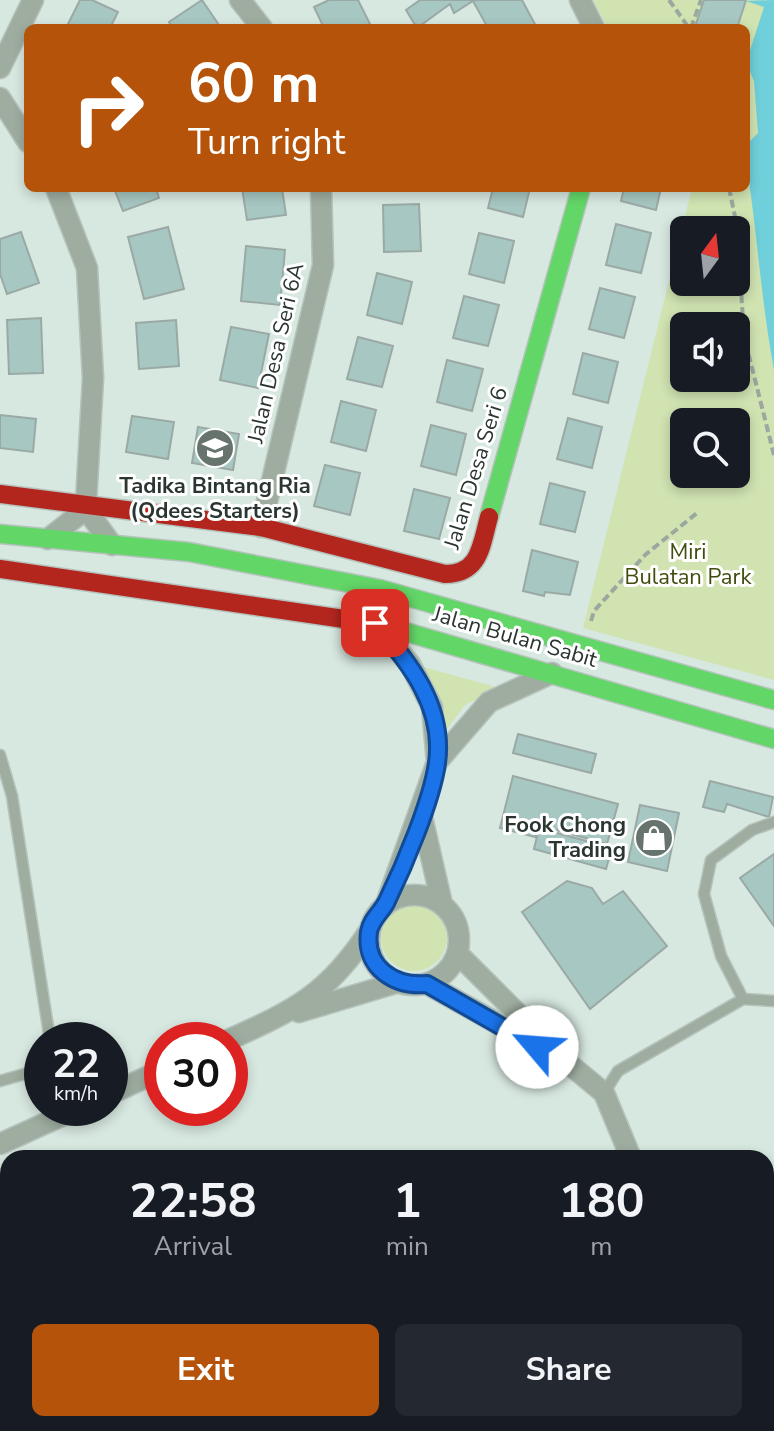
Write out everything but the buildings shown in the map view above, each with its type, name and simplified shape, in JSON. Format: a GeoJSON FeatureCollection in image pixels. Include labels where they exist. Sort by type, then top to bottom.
{"type":"FeatureCollection","features":[{"type":"Feature","properties":{"kind":"main road","name":"Jalan Desa Seri 6"},"geometry":{"type":"LineString","coordinates":[[0,494],[261,527],[445,574],[462,574],[476,563],[580,192]]}},
{"type":"Feature","properties":{"kind":"main road","name":"Jalan Bulan Sabit"},"geometry":{"type":"LineString","coordinates":[[0,534],[189,552],[380,589],[774,700]]}},
{"type":"Feature","properties":{"kind":"main road","name":"Jalan Bulan Sabit"},"geometry":{"type":"LineString","coordinates":[[0,569],[375,623],[553,672],[774,739]]}},
{"type":"Feature","properties":{"kind":"street"},"geometry":{"type":"LineString","coordinates":[[0,68],[33,0]]}},
{"type":"Feature","properties":{"kind":"street"},"geometry":{"type":"LineString","coordinates":[[240,0],[259,24]]}},
{"type":"Feature","properties":{"kind":"street"},"geometry":{"type":"LineString","coordinates":[[580,0],[592,24]]}},
{"type":"Feature","properties":{"kind":"street"},"geometry":{"type":"LineString","coordinates":[[0,98],[24,136]]}},
{"type":"Feature","properties":{"kind":"street"},"geometry":{"type":"LineString","coordinates":[[58,192],[87,268],[93,378],[86,506],[112,545]]}},
{"type":"Feature","properties":{"kind":"street","name":"Jalan Desa Seri 6A"},"geometry":{"type":"LineString","coordinates":[[261,527],[323,265],[321,192]]}},
{"type":"Feature","properties":{"kind":"street"},"geometry":{"type":"LineString","coordinates":[[48,539],[86,506]]}},
{"type":"Feature","properties":{"kind":"street"},"geometry":{"type":"LineString","coordinates":[[280,1017],[320,992],[344,968],[386,904],[437,762],[432,707],[410,664],[375,623]]}},
{"type":"Feature","properties":{"kind":"street"},"geometry":{"type":"LineString","coordinates":[[437,762],[489,702],[553,672]]}},
{"type":"Feature","properties":{"kind":"street"},"geometry":{"type":"LineString","coordinates":[[421,813],[442,904],[458,925],[458,954],[440,978],[427,984]]}},
{"type":"Feature","properties":{"kind":"street"},"geometry":{"type":"LineString","coordinates":[[386,904],[404,895],[418,894],[442,904]]}},
{"type":"Feature","properties":{"kind":"street"},"geometry":{"type":"LineString","coordinates":[[369,931],[372,956],[378,967],[399,982]]}},
{"type":"Feature","properties":{"kind":"street"},"geometry":{"type":"LineString","coordinates":[[458,954],[563,1059],[604,1093],[628,1150]]}},
{"type":"Feature","properties":{"kind":"street"},"geometry":{"type":"LineString","coordinates":[[248,1031],[280,1017],[399,982],[427,984],[490,1023],[563,1059]]}},
{"type":"Feature","properties":{"kind":"street"},"geometry":{"type":"LineString","coordinates":[[0,1144],[40,1126]]}},
{"type":"Feature","properties":{"kind":"lane"},"geometry":{"type":"LineString","coordinates":[[0,755],[12,796],[47,1022]]}},
{"type":"Feature","properties":{"kind":"lane"},"geometry":{"type":"LineString","coordinates":[[743,999],[721,956],[704,894],[711,860],[752,830],[774,822]]}},
{"type":"Feature","properties":{"kind":"lane"},"geometry":{"type":"LineString","coordinates":[[604,1093],[618,1071],[743,999],[774,1001]]}},
{"type":"Feature","properties":{"kind":"lane"},"geometry":{"type":"LineString","coordinates":[[0,1081],[24,1074]]}},
{"type":"Feature","properties":{"kind":"path"},"geometry":{"type":"LineString","coordinates":[[669,0],[687,24]]}},
{"type":"Feature","properties":{"kind":"path"},"geometry":{"type":"LineString","coordinates":[[692,24],[701,0]]}},
{"type":"Feature","properties":{"kind":"path"},"geometry":{"type":"LineString","coordinates":[[730,192],[737,226],[744,336],[772,437],[774,455]]}},
{"type":"Feature","properties":{"kind":"path"},"geometry":{"type":"LineString","coordinates":[[584,646],[594,611],[645,555],[697,513]]}},
{"type":"Feature","properties":{"kind":"green space","name":"Miri Bulatan Park"},"geometry":{"type":"Polygon","coordinates":[[[593,0],[774,0],[774,680],[583,628],[670,277],[670,296],[750,296],[750,216],[685,216],[691,192],[750,192],[750,24],[606,24],[593,0]]]}},
{"type":"Feature","properties":{"kind":"green space"},"geometry":{"type":"Polygon","coordinates":[[[423,667],[500,688],[465,705],[441,737],[440,707],[423,667]]]}},
{"type":"Feature","properties":{"kind":"green space"},"geometry":{"type":"Polygon","coordinates":[[[414,905],[427,907],[437,915],[445,925],[445,951],[437,961],[427,969],[414,971],[401,969],[391,961],[383,951],[381,938],[383,925],[391,915],[401,907],[414,905]]]}},
{"type":"Feature","properties":{"kind":"water"},"geometry":{"type":"Polygon","coordinates":[[[774,0],[774,370],[750,192],[750,141],[758,133],[750,51],[764,7],[746,1],[774,0]]]}},
{"type":"Feature","properties":{"kind":"traffic: fast"},"geometry":{"type":"LineString","coordinates":[[489,517],[580,192]]}},
{"type":"Feature","properties":{"kind":"traffic: fast"},"geometry":{"type":"LineString","coordinates":[[0,534],[189,552],[380,589],[774,700]]}},
{"type":"Feature","properties":{"kind":"traffic: fast"},"geometry":{"type":"LineString","coordinates":[[344,619],[375,623],[774,739]]}},
{"type":"Feature","properties":{"kind":"traffic: jam"},"geometry":{"type":"LineString","coordinates":[[0,494],[261,527],[445,574],[457,573],[472,564],[481,548],[489,517]]}},
{"type":"Feature","properties":{"kind":"traffic: jam"},"geometry":{"type":"LineString","coordinates":[[0,569],[344,619]]}},
{"type":"Feature","properties":{"kind":"place","name":"Tadika Bintang Ria (Qdees Starters)"},"geometry":{"type":"Point","coordinates":[215,448]}},
{"type":"Feature","properties":{"kind":"place","name":"Fook Chong Trading"},"geometry":{"type":"Point","coordinates":[654,838]}},
{"type":"Feature","properties":{"kind":"route"},"geometry":{"type":"LineString","coordinates":[[375,623],[410,664],[432,707],[437,762],[386,904],[378,912],[369,931],[372,956],[387,976],[412,985],[427,984],[490,1023],[537,1047]]}}]}
